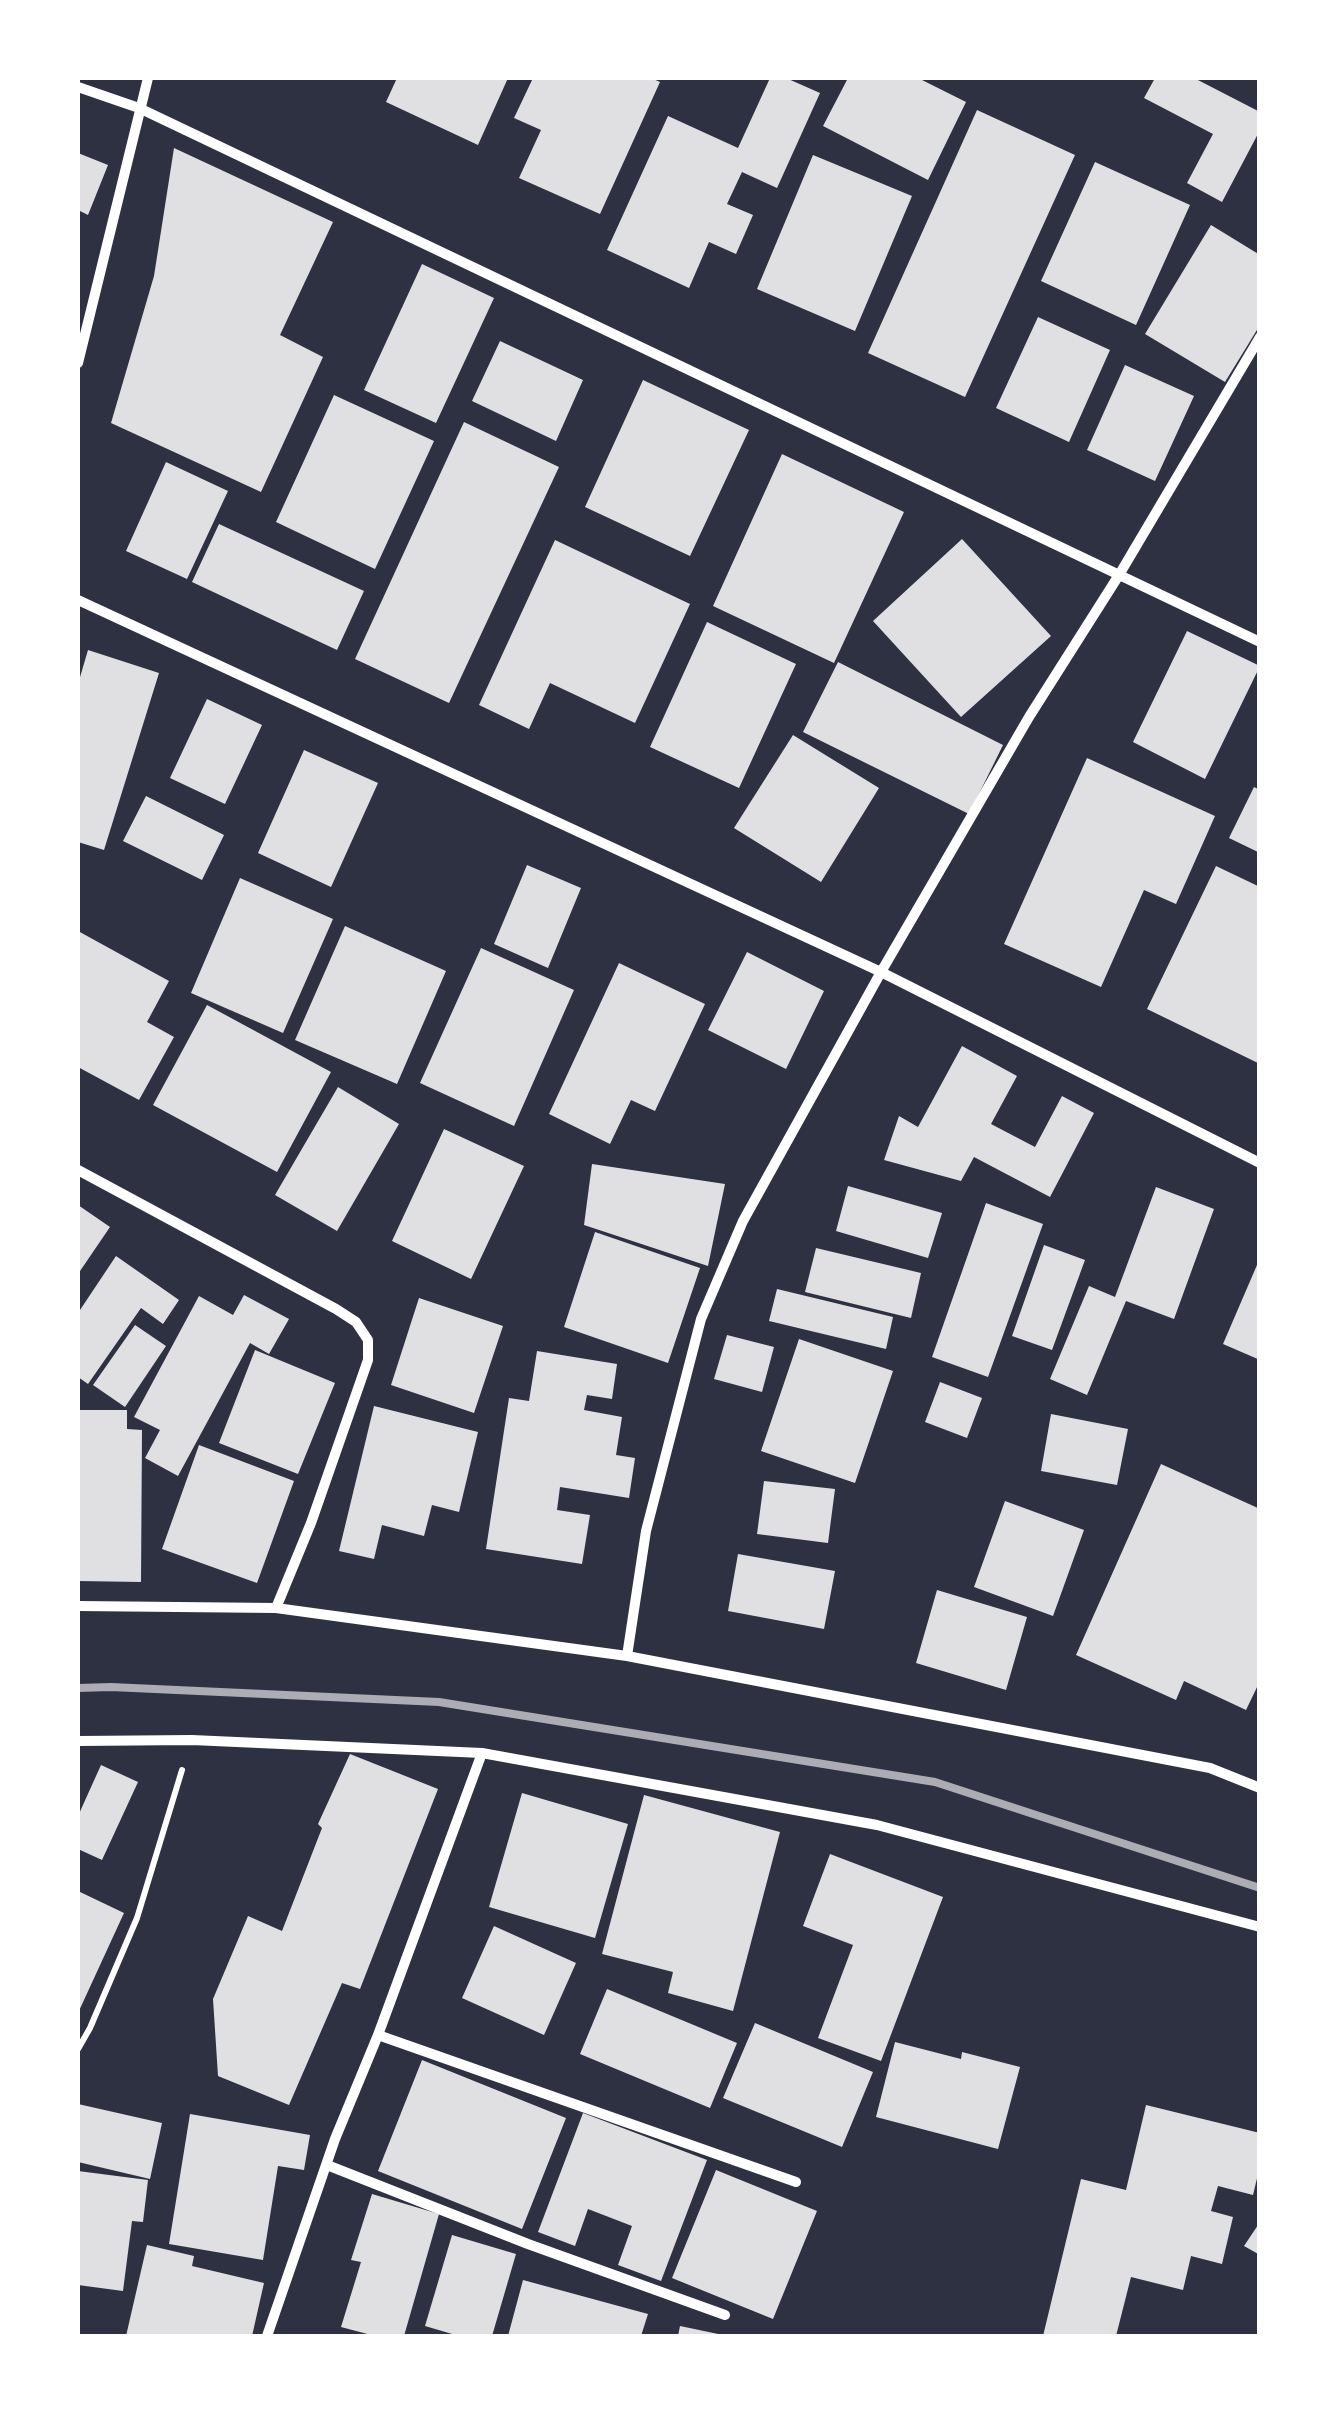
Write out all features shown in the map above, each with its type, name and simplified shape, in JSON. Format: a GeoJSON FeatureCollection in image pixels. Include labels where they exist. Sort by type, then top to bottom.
{"type":"FeatureCollection","features":[{"type":"Feature","properties":{"kind":"street"},"geometry":{"type":"LineString","coordinates":[[78,363],[148,78]]}},
{"type":"Feature","properties":{"kind":"street"},"geometry":{"type":"LineString","coordinates":[[78,87],[140,108],[1260,642]]}},
{"type":"Feature","properties":{"kind":"street"},"geometry":{"type":"LineString","coordinates":[[627,1656],[646,1531],[702,1319],[743,1221],[1029,717],[1260,337]]}},
{"type":"Feature","properties":{"kind":"street"},"geometry":{"type":"LineString","coordinates":[[78,600],[881,972],[1260,1163]]}},
{"type":"Feature","properties":{"kind":"street"},"geometry":{"type":"LineString","coordinates":[[78,1170],[336,1310],[356,1322],[368,1340],[368,1360],[311,1523],[276,1608]]}},
{"type":"Feature","properties":{"kind":"street"},"geometry":{"type":"LineString","coordinates":[[78,1606],[276,1608],[627,1656],[1210,1768],[1260,1788]]}},
{"type":"Feature","properties":{"kind":"street"},"geometry":{"type":"LineString","coordinates":[[78,1741],[192,1740],[482,1753],[877,1825],[1260,1926]]}},
{"type":"Feature","properties":{"kind":"street"},"geometry":{"type":"LineString","coordinates":[[267,2336],[334,2138],[378,2035],[482,1753]]}},
{"type":"Feature","properties":{"kind":"street"},"geometry":{"type":"LineString","coordinates":[[378,2035],[796,2182]]}},
{"type":"Feature","properties":{"kind":"street"},"geometry":{"type":"LineString","coordinates":[[327,2165],[725,2316]]}},
{"type":"Feature","properties":{"kind":"path"},"geometry":{"type":"LineString","coordinates":[[78,2049],[137,1918],[192,1740]]}},
{"type":"Feature","properties":{"kind":"building"},"geometry":{"type":"Polygon","coordinates":[[[397,78],[508,78],[478,145],[386,102],[397,78]]]}},
{"type":"Feature","properties":{"kind":"building"},"geometry":{"type":"Polygon","coordinates":[[[533,78],[651,78],[660,82],[600,214],[519,178],[541,130],[514,118],[533,78]]]}},
{"type":"Feature","properties":{"kind":"building"},"geometry":{"type":"Polygon","coordinates":[[[770,78],[786,78],[820,93],[777,188],[742,172],[727,204],[753,215],[736,254],[709,242],[689,288],[607,250],[668,116],[738,148],[770,78]]]}},
{"type":"Feature","properties":{"kind":"building"},"geometry":{"type":"Polygon","coordinates":[[[848,78],[918,78],[966,102],[928,180],[823,126],[848,78]]]}},
{"type":"Feature","properties":{"kind":"building"},"geometry":{"type":"Polygon","coordinates":[[[1155,78],[1194,78],[1260,112],[1260,130],[1222,202],[1187,183],[1213,134],[1144,98],[1155,78]]]}},
{"type":"Feature","properties":{"kind":"building"},"geometry":{"type":"Polygon","coordinates":[[[977,110],[1075,155],[965,397],[868,353],[977,110]]]}},
{"type":"Feature","properties":{"kind":"building"},"geometry":{"type":"Polygon","coordinates":[[[174,148],[333,222],[280,335],[323,357],[261,492],[111,423],[154,276],[174,148]]]}},
{"type":"Feature","properties":{"kind":"building"},"geometry":{"type":"Polygon","coordinates":[[[78,153],[108,165],[88,215],[78,210],[78,153]]]}},
{"type":"Feature","properties":{"kind":"building"},"geometry":{"type":"Polygon","coordinates":[[[813,155],[912,196],[855,331],[757,289],[813,155]]]}},
{"type":"Feature","properties":{"kind":"building"},"geometry":{"type":"Polygon","coordinates":[[[1095,162],[1190,205],[1136,325],[1041,281],[1095,162]]]}},
{"type":"Feature","properties":{"kind":"building"},"geometry":{"type":"Polygon","coordinates":[[[1211,225],[1260,255],[1260,325],[1225,382],[1145,334],[1211,225]]]}},
{"type":"Feature","properties":{"kind":"building"},"geometry":{"type":"Polygon","coordinates":[[[422,264],[494,298],[436,423],[364,390],[422,264]]]}},
{"type":"Feature","properties":{"kind":"building"},"geometry":{"type":"Polygon","coordinates":[[[1038,317],[1110,350],[1069,442],[996,408],[1038,317]]]}},
{"type":"Feature","properties":{"kind":"building"},"geometry":{"type":"Polygon","coordinates":[[[500,341],[583,380],[556,441],[472,401],[500,341]]]}},
{"type":"Feature","properties":{"kind":"building"},"geometry":{"type":"Polygon","coordinates":[[[1125,365],[1194,396],[1155,481],[1087,450],[1125,365]]]}},
{"type":"Feature","properties":{"kind":"building"},"geometry":{"type":"Polygon","coordinates":[[[643,380],[749,430],[690,556],[585,507],[643,380]]]}},
{"type":"Feature","properties":{"kind":"building"},"geometry":{"type":"Polygon","coordinates":[[[334,395],[434,441],[375,569],[276,522],[334,395]]]}},
{"type":"Feature","properties":{"kind":"building"},"geometry":{"type":"Polygon","coordinates":[[[464,422],[559,467],[449,703],[355,659],[464,422]]]}},
{"type":"Feature","properties":{"kind":"building"},"geometry":{"type":"Polygon","coordinates":[[[782,454],[904,512],[834,663],[713,606],[782,454]]]}},
{"type":"Feature","properties":{"kind":"building"},"geometry":{"type":"Polygon","coordinates":[[[166,462],[228,491],[187,579],[126,551],[166,462]]]}},
{"type":"Feature","properties":{"kind":"building"},"geometry":{"type":"Polygon","coordinates":[[[219,524],[364,591],[337,650],[192,582],[219,524]]]}},
{"type":"Feature","properties":{"kind":"building"},"geometry":{"type":"Polygon","coordinates":[[[962,539],[1051,636],[961,717],[873,621],[962,539]]]}},
{"type":"Feature","properties":{"kind":"building"},"geometry":{"type":"Polygon","coordinates":[[[555,540],[690,604],[635,723],[550,683],[529,729],[479,705],[555,540]]]}},
{"type":"Feature","properties":{"kind":"building"},"geometry":{"type":"Polygon","coordinates":[[[707,622],[796,664],[739,788],[650,747],[707,622]]]}},
{"type":"Feature","properties":{"kind":"building"},"geometry":{"type":"Polygon","coordinates":[[[1187,631],[1260,666],[1205,779],[1133,742],[1187,631]]]}},
{"type":"Feature","properties":{"kind":"building"},"geometry":{"type":"Polygon","coordinates":[[[88,650],[159,673],[104,850],[78,842],[78,684],[88,650]]]}},
{"type":"Feature","properties":{"kind":"building"},"geometry":{"type":"Polygon","coordinates":[[[838,662],[1003,745],[969,814],[803,732],[838,662]]]}},
{"type":"Feature","properties":{"kind":"building"},"geometry":{"type":"Polygon","coordinates":[[[207,699],[262,725],[225,804],[170,778],[207,699]]]}},
{"type":"Feature","properties":{"kind":"building"},"geometry":{"type":"Polygon","coordinates":[[[793,735],[879,788],[821,882],[734,828],[793,735]]]}},
{"type":"Feature","properties":{"kind":"building"},"geometry":{"type":"Polygon","coordinates":[[[304,750],[378,783],[331,887],[258,853],[304,750]]]}},
{"type":"Feature","properties":{"kind":"building"},"geometry":{"type":"Polygon","coordinates":[[[1087,758],[1215,816],[1176,904],[1144,890],[1101,987],[1004,944],[1087,758]]]}},
{"type":"Feature","properties":{"kind":"building"},"geometry":{"type":"Polygon","coordinates":[[[1254,787],[1260,790],[1260,853],[1229,838],[1254,787]]]}},
{"type":"Feature","properties":{"kind":"building"},"geometry":{"type":"Polygon","coordinates":[[[146,796],[224,835],[202,880],[123,841],[146,796]]]}},
{"type":"Feature","properties":{"kind":"building"},"geometry":{"type":"Polygon","coordinates":[[[527,865],[581,888],[548,968],[494,944],[527,865]]]}},
{"type":"Feature","properties":{"kind":"building"},"geometry":{"type":"Polygon","coordinates":[[[1216,866],[1260,887],[1260,1064],[1147,1009],[1216,866]]]}},
{"type":"Feature","properties":{"kind":"building"},"geometry":{"type":"Polygon","coordinates":[[[240,878],[333,919],[283,1033],[191,993],[240,878]]]}},
{"type":"Feature","properties":{"kind":"building"},"geometry":{"type":"Polygon","coordinates":[[[345,926],[446,971],[397,1084],[295,1040],[345,926]]]}},
{"type":"Feature","properties":{"kind":"building"},"geometry":{"type":"Polygon","coordinates":[[[78,931],[169,981],[147,1022],[174,1037],[139,1100],[78,1067],[78,931]]]}},
{"type":"Feature","properties":{"kind":"building"},"geometry":{"type":"Polygon","coordinates":[[[481,948],[574,990],[514,1126],[420,1083],[481,948]]]}},
{"type":"Feature","properties":{"kind":"building"},"geometry":{"type":"Polygon","coordinates":[[[747,952],[824,991],[786,1069],[708,1030],[747,952]]]}},
{"type":"Feature","properties":{"kind":"building"},"geometry":{"type":"Polygon","coordinates":[[[619,963],[705,1004],[655,1111],[631,1100],[610,1144],[549,1114],[619,963]]]}},
{"type":"Feature","properties":{"kind":"building"},"geometry":{"type":"Polygon","coordinates":[[[207,1005],[331,1072],[277,1172],[153,1105],[207,1005]]]}},
{"type":"Feature","properties":{"kind":"building"},"geometry":{"type":"Polygon","coordinates":[[[962,1046],[1017,1076],[991,1124],[1035,1147],[1062,1096],[1094,1113],[1050,1197],[974,1157],[961,1181],[884,1160],[899,1116],[918,1127],[962,1046]]]}},
{"type":"Feature","properties":{"kind":"building"},"geometry":{"type":"Polygon","coordinates":[[[338,1087],[399,1124],[337,1231],[275,1195],[338,1087]]]}},
{"type":"Feature","properties":{"kind":"building"},"geometry":{"type":"Polygon","coordinates":[[[444,1129],[524,1166],[471,1279],[392,1241],[444,1129]]]}},
{"type":"Feature","properties":{"kind":"building"},"geometry":{"type":"Polygon","coordinates":[[[592,1164],[725,1184],[708,1266],[584,1225],[592,1164]]]}},
{"type":"Feature","properties":{"kind":"building"},"geometry":{"type":"Polygon","coordinates":[[[848,1186],[942,1213],[928,1258],[836,1231],[848,1186]]]}},
{"type":"Feature","properties":{"kind":"building"},"geometry":{"type":"Polygon","coordinates":[[[1156,1187],[1214,1209],[1174,1319],[1126,1301],[1087,1395],[1050,1379],[1089,1286],[1115,1297],[1156,1187]]]}},
{"type":"Feature","properties":{"kind":"building"},"geometry":{"type":"Polygon","coordinates":[[[986,1203],[1043,1224],[988,1377],[932,1357],[986,1203]]]}},
{"type":"Feature","properties":{"kind":"building"},"geometry":{"type":"Polygon","coordinates":[[[78,1205],[110,1227],[78,1274],[78,1205]]]}},
{"type":"Feature","properties":{"kind":"building"},"geometry":{"type":"Polygon","coordinates":[[[595,1232],[700,1268],[668,1363],[564,1327],[595,1232]]]}},
{"type":"Feature","properties":{"kind":"building"},"geometry":{"type":"Polygon","coordinates":[[[1044,1245],[1085,1260],[1052,1350],[1012,1336],[1044,1245]]]}},
{"type":"Feature","properties":{"kind":"building"},"geometry":{"type":"Polygon","coordinates":[[[816,1248],[921,1273],[911,1318],[805,1292],[816,1248]]]}},
{"type":"Feature","properties":{"kind":"building"},"geometry":{"type":"Polygon","coordinates":[[[116,1256],[179,1300],[163,1324],[141,1308],[88,1384],[78,1377],[78,1313],[116,1256]]]}},
{"type":"Feature","properties":{"kind":"building"},"geometry":{"type":"Polygon","coordinates":[[[1260,1258],[1260,1360],[1223,1344],[1260,1258]]]}},
{"type":"Feature","properties":{"kind":"building"},"geometry":{"type":"Polygon","coordinates":[[[777,1289],[893,1317],[886,1349],[769,1321],[777,1289]]]}},
{"type":"Feature","properties":{"kind":"building"},"geometry":{"type":"Polygon","coordinates":[[[244,1295],[289,1319],[269,1354],[250,1343],[178,1476],[145,1458],[160,1430],[134,1417],[199,1296],[233,1315],[244,1295]]]}},
{"type":"Feature","properties":{"kind":"building"},"geometry":{"type":"Polygon","coordinates":[[[419,1298],[503,1326],[474,1413],[391,1385],[419,1298]]]}},
{"type":"Feature","properties":{"kind":"building"},"geometry":{"type":"Polygon","coordinates":[[[135,1325],[166,1346],[125,1407],[93,1385],[135,1325]]]}},
{"type":"Feature","properties":{"kind":"building"},"geometry":{"type":"Polygon","coordinates":[[[727,1335],[774,1347],[762,1392],[714,1379],[727,1335]]]}},
{"type":"Feature","properties":{"kind":"building"},"geometry":{"type":"Polygon","coordinates":[[[799,1339],[893,1371],[855,1483],[761,1451],[799,1339]]]}},
{"type":"Feature","properties":{"kind":"building"},"geometry":{"type":"Polygon","coordinates":[[[255,1350],[335,1383],[298,1474],[219,1443],[255,1350]]]}},
{"type":"Feature","properties":{"kind":"building"},"geometry":{"type":"Polygon","coordinates":[[[537,1351],[617,1364],[612,1399],[587,1395],[584,1410],[622,1417],[616,1455],[635,1458],[629,1498],[560,1487],[557,1510],[590,1515],[582,1564],[486,1549],[509,1398],[529,1401],[537,1351]]]}},
{"type":"Feature","properties":{"kind":"building"},"geometry":{"type":"Polygon","coordinates":[[[940,1382],[982,1398],[967,1438],[925,1422],[940,1382]]]}},
{"type":"Feature","properties":{"kind":"building"},"geometry":{"type":"Polygon","coordinates":[[[374,1406],[478,1432],[459,1512],[432,1505],[424,1536],[382,1525],[374,1559],[339,1551],[374,1406]]]}},
{"type":"Feature","properties":{"kind":"building"},"geometry":{"type":"Polygon","coordinates":[[[78,1410],[127,1410],[127,1429],[142,1430],[141,1582],[78,1581],[78,1410]]]}},
{"type":"Feature","properties":{"kind":"building"},"geometry":{"type":"Polygon","coordinates":[[[1051,1414],[1128,1429],[1117,1485],[1041,1471],[1051,1414]]]}},
{"type":"Feature","properties":{"kind":"building"},"geometry":{"type":"Polygon","coordinates":[[[199,1445],[294,1481],[257,1583],[162,1549],[199,1445]]]}},
{"type":"Feature","properties":{"kind":"building"},"geometry":{"type":"Polygon","coordinates":[[[1161,1464],[1260,1509],[1260,1681],[1246,1710],[1184,1681],[1176,1700],[1076,1655],[1161,1464]]]}},
{"type":"Feature","properties":{"kind":"building"},"geometry":{"type":"Polygon","coordinates":[[[764,1481],[835,1489],[828,1543],[757,1534],[764,1481]]]}},
{"type":"Feature","properties":{"kind":"building"},"geometry":{"type":"Polygon","coordinates":[[[1005,1501],[1084,1530],[1053,1616],[974,1587],[1005,1501]]]}},
{"type":"Feature","properties":{"kind":"building"},"geometry":{"type":"Polygon","coordinates":[[[738,1554],[835,1571],[824,1629],[728,1611],[738,1554]]]}},
{"type":"Feature","properties":{"kind":"building"},"geometry":{"type":"Polygon","coordinates":[[[937,1590],[1027,1617],[1006,1690],[916,1663],[937,1590]]]}},
{"type":"Feature","properties":{"kind":"building"},"geometry":{"type":"Polygon","coordinates":[[[350,1754],[438,1789],[360,1989],[342,1983],[289,2105],[218,2076],[213,1999],[248,1916],[282,1931],[322,1828],[318,1824],[350,1754]]]}},
{"type":"Feature","properties":{"kind":"building"},"geometry":{"type":"Polygon","coordinates":[[[101,1765],[138,1782],[102,1860],[78,1849],[78,1816],[101,1765]]]}},
{"type":"Feature","properties":{"kind":"building"},"geometry":{"type":"Polygon","coordinates":[[[522,1793],[628,1824],[595,1938],[489,1907],[522,1793]]]}},
{"type":"Feature","properties":{"kind":"building"},"geometry":{"type":"Polygon","coordinates":[[[644,1795],[780,1832],[733,2011],[668,1993],[673,1972],[602,1954],[644,1795]]]}},
{"type":"Feature","properties":{"kind":"building"},"geometry":{"type":"Polygon","coordinates":[[[830,1854],[943,1897],[881,2061],[818,2038],[853,1945],[803,1926],[830,1854]]]}},
{"type":"Feature","properties":{"kind":"building"},"geometry":{"type":"Polygon","coordinates":[[[78,1891],[124,1913],[78,2013],[78,1891]]]}},
{"type":"Feature","properties":{"kind":"building"},"geometry":{"type":"Polygon","coordinates":[[[494,1926],[576,1963],[544,2035],[462,1998],[494,1926]]]}},
{"type":"Feature","properties":{"kind":"building"},"geometry":{"type":"Polygon","coordinates":[[[607,1989],[737,2043],[710,2108],[580,2054],[607,1989]]]}},
{"type":"Feature","properties":{"kind":"building"},"geometry":{"type":"Polygon","coordinates":[[[755,2023],[873,2072],[842,2147],[723,2098],[755,2023]]]}},
{"type":"Feature","properties":{"kind":"building"},"geometry":{"type":"Polygon","coordinates":[[[895,2042],[961,2059],[962,2052],[1020,2067],[998,2149],[876,2117],[895,2042]]]}},
{"type":"Feature","properties":{"kind":"building"},"geometry":{"type":"Polygon","coordinates":[[[422,2060],[566,2118],[522,2229],[378,2171],[422,2060]]]}},
{"type":"Feature","properties":{"kind":"building"},"geometry":{"type":"Polygon","coordinates":[[[78,2104],[162,2123],[150,2179],[78,2162],[78,2104]]]}},
{"type":"Feature","properties":{"kind":"building"},"geometry":{"type":"Polygon","coordinates":[[[1146,2105],[1260,2133],[1260,2166],[1253,2195],[1218,2186],[1211,2211],[1233,2217],[1222,2264],[1191,2256],[1183,2290],[1131,2277],[1116,2336],[1043,2336],[1081,2179],[1126,2190],[1146,2105]]]}},
{"type":"Feature","properties":{"kind":"building"},"geometry":{"type":"Polygon","coordinates":[[[583,2113],[707,2160],[661,2281],[618,2265],[632,2226],[588,2209],[575,2246],[538,2232],[583,2113]]]}},
{"type":"Feature","properties":{"kind":"building"},"geometry":{"type":"Polygon","coordinates":[[[190,2114],[310,2135],[304,2170],[278,2166],[263,2260],[169,2244],[190,2114]]]}},
{"type":"Feature","properties":{"kind":"building"},"geometry":{"type":"Polygon","coordinates":[[[716,2170],[817,2211],[773,2319],[672,2278],[716,2170]]]}},
{"type":"Feature","properties":{"kind":"building"},"geometry":{"type":"Polygon","coordinates":[[[78,2171],[148,2180],[143,2222],[132,2221],[123,2291],[78,2285],[78,2171]]]}},
{"type":"Feature","properties":{"kind":"building"},"geometry":{"type":"Polygon","coordinates":[[[372,2194],[439,2214],[404,2336],[375,2336],[341,2327],[361,2262],[351,2260],[372,2194]]]}},
{"type":"Feature","properties":{"kind":"building"},"geometry":{"type":"Polygon","coordinates":[[[1260,2222],[1260,2255],[1244,2246],[1260,2222]]]}},
{"type":"Feature","properties":{"kind":"building"},"geometry":{"type":"Polygon","coordinates":[[[452,2235],[516,2254],[492,2336],[459,2336],[425,2326],[452,2235]]]}},
{"type":"Feature","properties":{"kind":"building"},"geometry":{"type":"Polygon","coordinates":[[[147,2245],[194,2256],[192,2266],[264,2283],[252,2336],[126,2336],[147,2245]]]}},
{"type":"Feature","properties":{"kind":"building"},"geometry":{"type":"Polygon","coordinates":[[[523,2280],[648,2314],[641,2336],[508,2336],[523,2280]]]}},
{"type":"Feature","properties":{"kind":"building"},"geometry":{"type":"Polygon","coordinates":[[[680,2326],[723,2335],[723,2336],[678,2336],[680,2326]]]}},
{"type":"Feature","properties":{"kind":"railway"},"geometry":{"type":"LineString","coordinates":[[78,1688],[439,1702],[935,1782],[1260,1888]]}}]}
